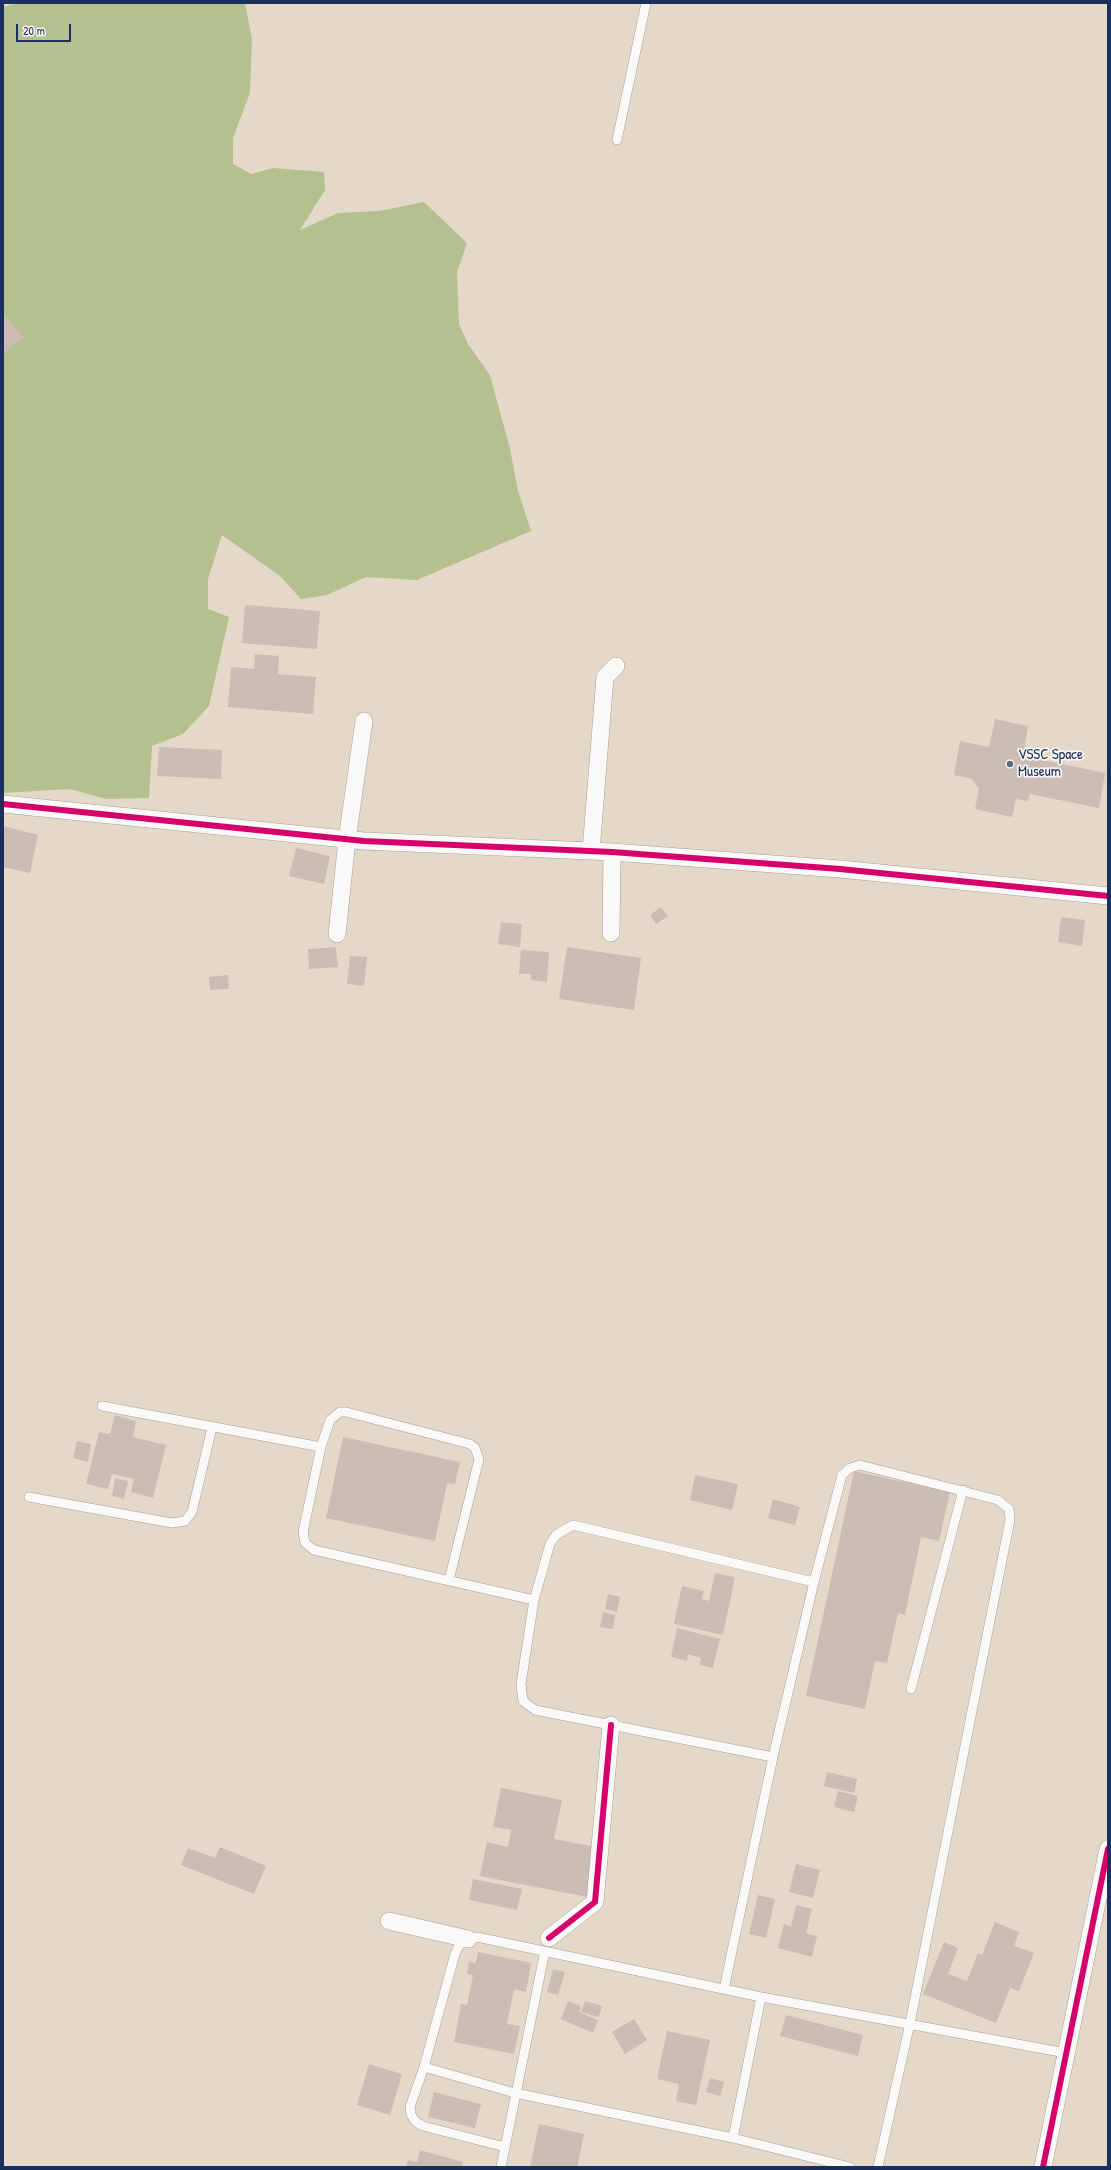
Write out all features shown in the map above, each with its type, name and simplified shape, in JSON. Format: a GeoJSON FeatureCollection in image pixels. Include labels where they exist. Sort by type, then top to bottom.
{"type":"FeatureCollection","features":[{"type":"Feature","properties":{"kind":"street"},"geometry":{"type":"LineString","coordinates":[[591,851],[605,677],[616,666]]}},
{"type":"Feature","properties":{"kind":"street"},"geometry":{"type":"LineString","coordinates":[[337,934],[347,840],[364,721]]}},
{"type":"Feature","properties":{"kind":"street"},"geometry":{"type":"LineString","coordinates":[[3,804],[347,840],[612,852],[840,869],[1108,896]]}},
{"type":"Feature","properties":{"kind":"street"},"geometry":{"type":"LineString","coordinates":[[611,933],[612,852]]}},
{"type":"Feature","properties":{"kind":"street"},"geometry":{"type":"LineString","coordinates":[[547,1944],[595,1902],[611,1725]]}},
{"type":"Feature","properties":{"kind":"street"},"geometry":{"type":"LineString","coordinates":[[1043,2167],[1108,1849]]}},
{"type":"Feature","properties":{"kind":"street"},"geometry":{"type":"LineString","coordinates":[[389,1921],[468,1939]]}},
{"type":"Feature","properties":{"kind":"lane"},"geometry":{"type":"LineString","coordinates":[[617,140],[646,3]]}},
{"type":"Feature","properties":{"kind":"lane"},"geometry":{"type":"LineString","coordinates":[[102,1406],[212,1428],[321,1447]]}},
{"type":"Feature","properties":{"kind":"lane"},"geometry":{"type":"LineString","coordinates":[[448,1580],[479,1458],[475,1448],[470,1444],[346,1412],[340,1412],[330,1420],[321,1447],[303,1532],[305,1543],[308,1547],[448,1580],[534,1600]]}},
{"type":"Feature","properties":{"kind":"lane"},"geometry":{"type":"LineString","coordinates":[[29,1497],[172,1523],[185,1521],[192,1512],[212,1428]]}},
{"type":"Feature","properties":{"kind":"lane"},"geometry":{"type":"LineString","coordinates":[[724,1989],[773,1757],[814,1582],[842,1475],[850,1468],[860,1465],[998,1500],[1009,1509],[1010,1520],[910,2023],[878,2167]]}},
{"type":"Feature","properties":{"kind":"lane"},"geometry":{"type":"LineString","coordinates":[[911,1689],[963,1490]]}},
{"type":"Feature","properties":{"kind":"lane"},"geometry":{"type":"LineString","coordinates":[[773,1757],[535,1710],[523,1701],[520,1684],[534,1600],[550,1544],[556,1535],[573,1525],[814,1582]]}},
{"type":"Feature","properties":{"kind":"lane"},"geometry":{"type":"LineString","coordinates":[[505,2147],[423,2126],[416,2122],[410,2107],[424,2067],[455,1954],[460,1944],[468,1939],[477,1937],[547,1944],[761,1997],[910,2023],[1066,2053]]}},
{"type":"Feature","properties":{"kind":"lane"},"geometry":{"type":"LineString","coordinates":[[501,2167],[515,2093],[547,1944]]}},
{"type":"Feature","properties":{"kind":"lane"},"geometry":{"type":"LineString","coordinates":[[733,2138],[761,1997]]}},
{"type":"Feature","properties":{"kind":"lane"},"geometry":{"type":"LineString","coordinates":[[424,2067],[515,2093],[733,2138],[850,2167]]}},
{"type":"Feature","properties":{"kind":"green space"},"geometry":{"type":"Polygon","coordinates":[[[18,3],[245,3],[252,39],[250,93],[233,138],[233,164],[251,174],[273,168],[324,172],[325,190],[300,230],[338,213],[380,211],[424,202],[467,243],[457,272],[459,324],[468,344],[490,375],[510,449],[518,491],[531,531],[417,580],[366,577],[327,595],[301,599],[280,576],[222,535],[208,579],[208,609],[229,617],[209,706],[183,734],[152,746],[149,798],[106,799],[70,789],[3,793],[3,7],[18,3]]]}},
{"type":"Feature","properties":{"kind":"building"},"geometry":{"type":"Polygon","coordinates":[[[3,314],[23,337],[3,354],[3,314]]]}},
{"type":"Feature","properties":{"kind":"building"},"geometry":{"type":"Polygon","coordinates":[[[245,605],[320,611],[317,649],[242,643],[245,605]]]}},
{"type":"Feature","properties":{"kind":"building"},"geometry":{"type":"Polygon","coordinates":[[[255,654],[279,656],[278,674],[316,677],[313,714],[228,707],[231,667],[254,669],[255,654]]]}},
{"type":"Feature","properties":{"kind":"building","name":"VSSC Space Museum"},"geometry":{"type":"Polygon","coordinates":[[[995,719],[1028,726],[1023,756],[1105,773],[1099,808],[1030,794],[1028,801],[1016,799],[1012,817],[975,809],[979,789],[972,779],[954,775],[960,741],[989,747],[995,719]]]}},
{"type":"Feature","properties":{"kind":"building"},"geometry":{"type":"Polygon","coordinates":[[[159,747],[222,750],[221,779],[157,776],[159,747]]]}},
{"type":"Feature","properties":{"kind":"building"},"geometry":{"type":"Polygon","coordinates":[[[3,826],[38,835],[30,873],[3,867],[3,826]]]}},
{"type":"Feature","properties":{"kind":"building"},"geometry":{"type":"Polygon","coordinates":[[[296,848],[330,856],[324,884],[289,876],[296,848]]]}},
{"type":"Feature","properties":{"kind":"building"},"geometry":{"type":"Polygon","coordinates":[[[661,907],[668,916],[656,924],[650,915],[661,907]]]}},
{"type":"Feature","properties":{"kind":"building"},"geometry":{"type":"Polygon","coordinates":[[[1061,917],[1085,920],[1082,946],[1058,942],[1061,917]]]}},
{"type":"Feature","properties":{"kind":"building"},"geometry":{"type":"Polygon","coordinates":[[[501,922],[522,924],[520,947],[498,944],[501,922]]]}},
{"type":"Feature","properties":{"kind":"building"},"geometry":{"type":"Polygon","coordinates":[[[336,947],[338,967],[309,969],[308,949],[336,947]]]}},
{"type":"Feature","properties":{"kind":"building"},"geometry":{"type":"Polygon","coordinates":[[[567,947],[641,958],[634,1010],[559,999],[567,947]]]}},
{"type":"Feature","properties":{"kind":"building"},"geometry":{"type":"Polygon","coordinates":[[[521,950],[549,952],[547,982],[531,980],[531,974],[519,974],[521,950]]]}},
{"type":"Feature","properties":{"kind":"building"},"geometry":{"type":"Polygon","coordinates":[[[350,956],[367,957],[364,986],[347,984],[350,956]]]}},
{"type":"Feature","properties":{"kind":"building"},"geometry":{"type":"Polygon","coordinates":[[[228,975],[229,989],[210,990],[209,977],[228,975]]]}},
{"type":"Feature","properties":{"kind":"building"},"geometry":{"type":"Polygon","coordinates":[[[115,1415],[136,1421],[133,1437],[166,1445],[153,1498],[131,1492],[134,1479],[112,1474],[108,1489],[86,1484],[99,1432],[110,1434],[115,1415]]]}},
{"type":"Feature","properties":{"kind":"building"},"geometry":{"type":"Polygon","coordinates":[[[343,1437],[460,1462],[455,1484],[447,1483],[435,1541],[326,1518],[343,1437]]]}},
{"type":"Feature","properties":{"kind":"building"},"geometry":{"type":"Polygon","coordinates":[[[77,1441],[91,1444],[88,1462],[73,1458],[77,1441]]]}},
{"type":"Feature","properties":{"kind":"building"},"geometry":{"type":"Polygon","coordinates":[[[854,1471],[950,1492],[939,1541],[921,1537],[905,1615],[898,1613],[887,1663],[875,1661],[865,1709],[806,1696],[854,1471]]]}},
{"type":"Feature","properties":{"kind":"building"},"geometry":{"type":"Polygon","coordinates":[[[695,1475],[738,1484],[732,1510],[690,1500],[695,1475]]]}},
{"type":"Feature","properties":{"kind":"building"},"geometry":{"type":"Polygon","coordinates":[[[115,1478],[128,1481],[124,1499],[112,1496],[115,1478]]]}},
{"type":"Feature","properties":{"kind":"building"},"geometry":{"type":"Polygon","coordinates":[[[773,1499],[800,1507],[795,1525],[768,1518],[773,1499]]]}},
{"type":"Feature","properties":{"kind":"building"},"geometry":{"type":"Polygon","coordinates":[[[715,1573],[735,1577],[723,1635],[674,1624],[682,1586],[704,1591],[702,1599],[709,1601],[715,1573]]]}},
{"type":"Feature","properties":{"kind":"building"},"geometry":{"type":"Polygon","coordinates":[[[608,1594],[620,1597],[617,1612],[605,1609],[608,1594]]]}},
{"type":"Feature","properties":{"kind":"building"},"geometry":{"type":"Polygon","coordinates":[[[603,1612],[615,1615],[613,1629],[600,1627],[603,1612]]]}},
{"type":"Feature","properties":{"kind":"building"},"geometry":{"type":"Polygon","coordinates":[[[677,1628],[720,1639],[713,1668],[700,1665],[701,1658],[688,1654],[687,1661],[671,1657],[677,1628]]]}},
{"type":"Feature","properties":{"kind":"building"},"geometry":{"type":"Polygon","coordinates":[[[827,1772],[857,1779],[854,1793],[824,1786],[827,1772]]]}},
{"type":"Feature","properties":{"kind":"building"},"geometry":{"type":"Polygon","coordinates":[[[501,1788],[562,1800],[554,1839],[596,1847],[587,1897],[480,1876],[487,1842],[508,1847],[511,1830],[493,1827],[501,1788]]]}},
{"type":"Feature","properties":{"kind":"building"},"geometry":{"type":"Polygon","coordinates":[[[838,1791],[858,1796],[854,1812],[834,1807],[838,1791]]]}},
{"type":"Feature","properties":{"kind":"building"},"geometry":{"type":"Polygon","coordinates":[[[220,1847],[266,1866],[254,1894],[181,1865],[188,1848],[215,1858],[220,1847]]]}},
{"type":"Feature","properties":{"kind":"building"},"geometry":{"type":"Polygon","coordinates":[[[796,1864],[820,1870],[813,1898],[789,1892],[796,1864]]]}},
{"type":"Feature","properties":{"kind":"building"},"geometry":{"type":"Polygon","coordinates":[[[473,1879],[522,1889],[517,1910],[469,1900],[473,1879]]]}},
{"type":"Feature","properties":{"kind":"building"},"geometry":{"type":"Polygon","coordinates":[[[758,1895],[775,1899],[766,1938],[749,1934],[758,1895]]]}},
{"type":"Feature","properties":{"kind":"building"},"geometry":{"type":"Polygon","coordinates":[[[796,1905],[812,1909],[806,1933],[817,1936],[812,1957],[778,1948],[784,1924],[791,1927],[796,1905]]]}},
{"type":"Feature","properties":{"kind":"building"},"geometry":{"type":"Polygon","coordinates":[[[995,1922],[1019,1932],[1014,1946],[1034,1953],[1019,1991],[1010,1988],[996,2023],[923,1994],[944,1942],[958,1948],[948,1974],[967,1981],[978,1953],[982,1955],[995,1922]]]}},
{"type":"Feature","properties":{"kind":"building"},"geometry":{"type":"Polygon","coordinates":[[[478,1952],[531,1963],[526,1992],[514,1989],[507,2024],[520,2026],[514,2054],[454,2042],[461,2004],[467,2005],[473,1975],[467,1974],[469,1962],[476,1963],[478,1952]]]}},
{"type":"Feature","properties":{"kind":"building"},"geometry":{"type":"Polygon","coordinates":[[[553,1969],[565,1972],[558,1995],[547,1992],[553,1969]]]}},
{"type":"Feature","properties":{"kind":"building"},"geometry":{"type":"Polygon","coordinates":[[[568,2001],[581,2006],[579,2012],[598,2020],[593,2033],[561,2019],[568,2001]]]}},
{"type":"Feature","properties":{"kind":"building"},"geometry":{"type":"Polygon","coordinates":[[[585,2001],[602,2006],[599,2017],[581,2012],[585,2001]]]}},
{"type":"Feature","properties":{"kind":"building"},"geometry":{"type":"Polygon","coordinates":[[[786,2015],[863,2035],[858,2056],[780,2036],[786,2015]]]}},
{"type":"Feature","properties":{"kind":"building"},"geometry":{"type":"Polygon","coordinates":[[[634,2019],[647,2040],[625,2054],[612,2032],[634,2019]]]}},
{"type":"Feature","properties":{"kind":"building"},"geometry":{"type":"Polygon","coordinates":[[[667,2031],[710,2040],[696,2105],[676,2101],[679,2084],[657,2079],[667,2031]]]}},
{"type":"Feature","properties":{"kind":"building"},"geometry":{"type":"Polygon","coordinates":[[[369,2064],[402,2074],[390,2115],[357,2105],[369,2064]]]}},
{"type":"Feature","properties":{"kind":"building"},"geometry":{"type":"Polygon","coordinates":[[[710,2078],[724,2082],[720,2096],[706,2092],[710,2078]]]}},
{"type":"Feature","properties":{"kind":"building"},"geometry":{"type":"Polygon","coordinates":[[[434,2092],[481,2104],[475,2128],[428,2117],[434,2092]]]}},
{"type":"Feature","properties":{"kind":"building"},"geometry":{"type":"Polygon","coordinates":[[[539,2124],[584,2134],[577,2167],[530,2167],[539,2124]]]}},
{"type":"Feature","properties":{"kind":"building"},"geometry":{"type":"Polygon","coordinates":[[[420,2150],[463,2162],[462,2167],[406,2167],[408,2160],[417,2162],[420,2150]]]}},
{"type":"Feature","properties":{"kind":"cycle path"},"geometry":{"type":"LineString","coordinates":[[3,804],[364,841],[612,852],[840,869],[1108,896]]}},
{"type":"Feature","properties":{"kind":"cycle path"},"geometry":{"type":"LineString","coordinates":[[549,1938],[595,1902],[611,1725]]}},
{"type":"Feature","properties":{"kind":"cycle path"},"geometry":{"type":"LineString","coordinates":[[1043,2167],[1108,1849]]}},
{"type":"Feature","properties":{"kind":"place","name":"VSSC Space Museum"},"geometry":{"type":"Point","coordinates":[1010,764]}}]}
